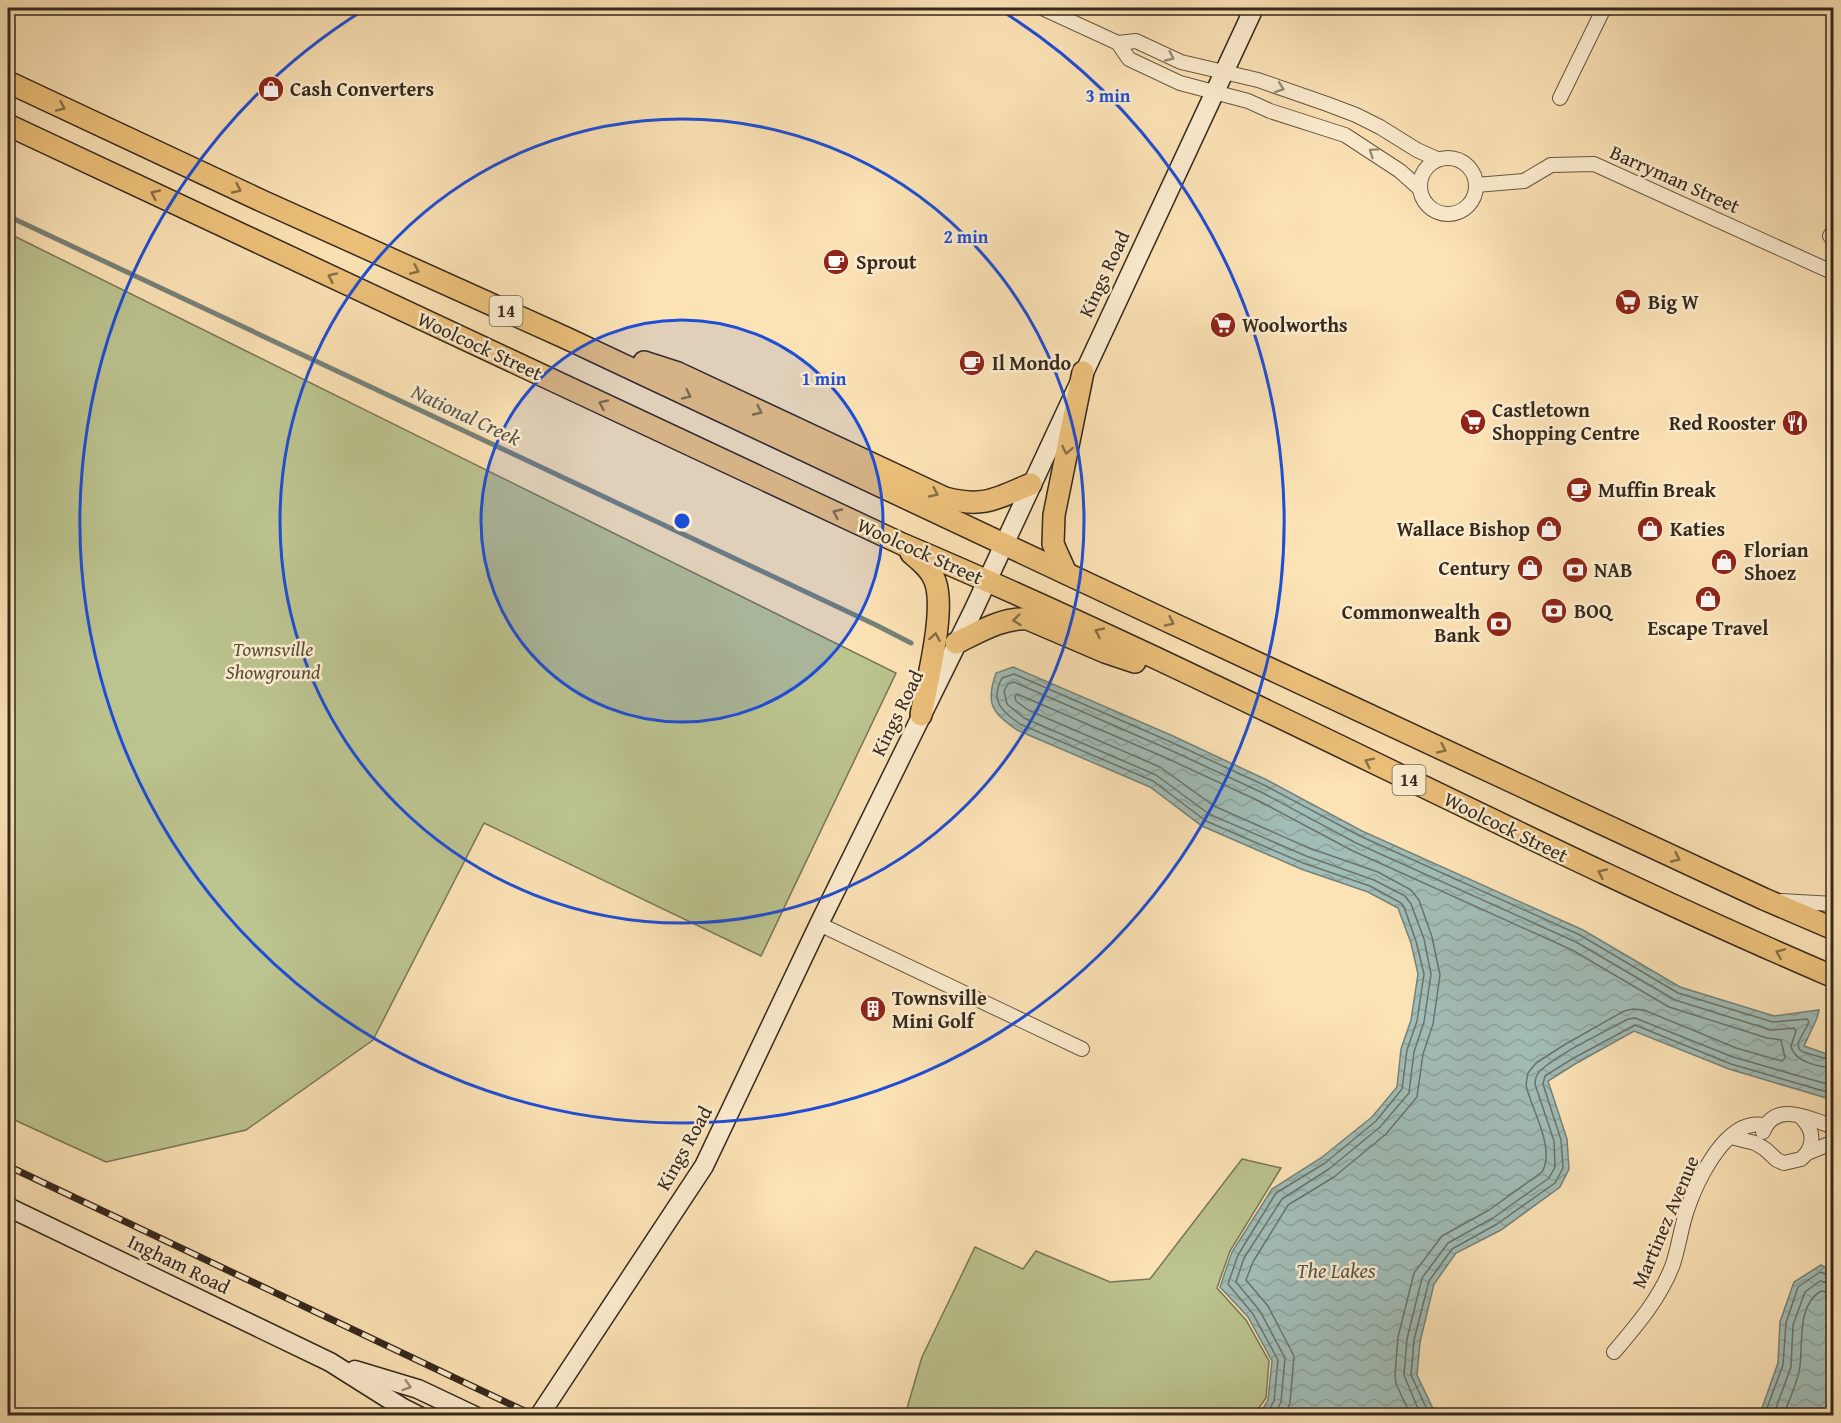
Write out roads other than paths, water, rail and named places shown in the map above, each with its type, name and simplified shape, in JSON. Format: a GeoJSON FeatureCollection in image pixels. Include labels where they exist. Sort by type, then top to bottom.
{"type":"FeatureCollection","features":[{"type":"Feature","properties":{"kind":"main road","name":"Kings Road"},"geometry":{"type":"LineString","coordinates":[[539,1416],[704,1166],[941,675],[1254,8]]}},
{"type":"Feature","properties":{"kind":"main road","name":"Woolcock Street"},"geometry":{"type":"LineString","coordinates":[[8,82],[273,206],[566,338],[1764,899],[1833,929]]}},
{"type":"Feature","properties":{"kind":"main road","name":"Woolcock Street"},"geometry":{"type":"LineString","coordinates":[[8,125],[902,544],[986,580],[1210,685],[1576,861],[1833,976]]}},
{"type":"Feature","properties":{"kind":"main road"},"geometry":{"type":"LineString","coordinates":[[566,338],[678,373],[945,498],[968,503],[988,502],[1030,484]]}},
{"type":"Feature","properties":{"kind":"main road"},"geometry":{"type":"LineString","coordinates":[[1066,573],[1053,544],[1054,515],[1083,372]]}},
{"type":"Feature","properties":{"kind":"main road"},"geometry":{"type":"LineString","coordinates":[[902,544],[932,573],[939,602],[921,715]]}},
{"type":"Feature","properties":{"kind":"main road"},"geometry":{"type":"LineString","coordinates":[[956,643],[1004,622],[1017,618],[1028,619],[1105,652],[1210,685]]}},
{"type":"Feature","properties":{"kind":"main road","name":"Ingham Road"},"geometry":{"type":"LineString","coordinates":[[8,1207],[330,1362],[419,1416]]}},
{"type":"Feature","properties":{"kind":"main road","name":"Ingham Road"},"geometry":{"type":"LineString","coordinates":[[330,1362],[418,1389],[475,1416]]}},
{"type":"Feature","properties":{"kind":"street"},"geometry":{"type":"LineString","coordinates":[[1042,8],[1118,43],[1129,59],[1180,83],[1248,101],[1345,135],[1400,171],[1419,188]]}},
{"type":"Feature","properties":{"kind":"street"},"geometry":{"type":"LineString","coordinates":[[1560,98],[1604,8]]}},
{"type":"Feature","properties":{"kind":"street"},"geometry":{"type":"LineString","coordinates":[[1118,43],[1136,41],[1181,62],[1258,80],[1356,115],[1437,159]]}},
{"type":"Feature","properties":{"kind":"street"},"geometry":{"type":"LineString","coordinates":[[1455,158],[1470,168],[1476,185],[1470,203],[1462,210],[1444,214],[1435,211],[1421,197],[1419,188],[1429,163],[1437,159],[1455,158]]}},
{"type":"Feature","properties":{"kind":"street","name":"Barryman Street"},"geometry":{"type":"LineString","coordinates":[[1476,185],[1524,181],[1551,165],[1593,164],[1833,273]]}},
{"type":"Feature","properties":{"kind":"street"},"geometry":{"type":"LineString","coordinates":[[1764,899],[1833,904]]}},
{"type":"Feature","properties":{"kind":"street"},"geometry":{"type":"LineString","coordinates":[[819,924],[1082,1049]]}},
{"type":"Feature","properties":{"kind":"street","name":"Martinez Avenue"},"geometry":{"type":"LineString","coordinates":[[1614,1352],[1637,1326],[1655,1299],[1672,1264],[1687,1210],[1707,1165],[1720,1145],[1741,1129],[1752,1125],[1766,1125],[1770,1119],[1785,1113],[1833,1127]]}},
{"type":"Feature","properties":{"kind":"street"},"geometry":{"type":"LineString","coordinates":[[1801,1117],[1811,1130],[1811,1146],[1807,1154]]}},
{"type":"Feature","properties":{"kind":"street"},"geometry":{"type":"LineString","coordinates":[[1765,1149],[1763,1133],[1766,1125]]}},
{"type":"Feature","properties":{"kind":"street"},"geometry":{"type":"LineString","coordinates":[[1731,1137],[1755,1143],[1777,1160],[1785,1162],[1800,1159],[1833,1142]]}},
{"type":"Feature","properties":{"kind":"water","name":"The Lakes"},"geometry":{"type":"Polygon","coordinates":[[[1013,667],[1173,736],[1269,781],[1362,831],[1583,930],[1680,987],[1774,1016],[1819,1010],[1804,1046],[1833,1056],[1833,1100],[1729,1069],[1634,1031],[1548,1081],[1567,1139],[1569,1169],[1560,1187],[1501,1230],[1456,1253],[1434,1284],[1420,1342],[1417,1375],[1436,1415],[1259,1415],[1268,1400],[1272,1361],[1248,1317],[1220,1287],[1232,1252],[1272,1189],[1321,1158],[1372,1117],[1397,1087],[1401,1049],[1411,1020],[1418,974],[1411,943],[1398,908],[1368,892],[1301,869],[1202,826],[1150,787],[1017,730],[996,712],[991,700],[996,673],[1013,667]]]}},
{"type":"Feature","properties":{"kind":"water"},"geometry":{"type":"Polygon","coordinates":[[[1821,1265],[1833,1272],[1833,1415],[1757,1415],[1762,1408],[1778,1363],[1780,1322],[1794,1282],[1821,1265]]]}},
{"type":"Feature","properties":{"kind":"waterway","name":"National Creek"},"geometry":{"type":"LineString","coordinates":[[8,216],[911,643]]}},
{"type":"Feature","properties":{"kind":"railway"},"geometry":{"type":"LineString","coordinates":[[8,1166],[535,1416]]}},
{"type":"Feature","properties":{"kind":"place","name":"Cash Converters"},"geometry":{"type":"Point","coordinates":[271,89]}},
{"type":"Feature","properties":{"kind":"place","name":"Sprout"},"geometry":{"type":"Point","coordinates":[836,262]}},
{"type":"Feature","properties":{"kind":"place","name":"Big W"},"geometry":{"type":"Point","coordinates":[1628,302]}},
{"type":"Feature","properties":{"kind":"place","name":"Woolworths"},"geometry":{"type":"Point","coordinates":[1223,325]}},
{"type":"Feature","properties":{"kind":"place","name":"Il Mondo"},"geometry":{"type":"Point","coordinates":[972,363]}},
{"type":"Feature","properties":{"kind":"place","name":"Castletown Shopping Centre"},"geometry":{"type":"Point","coordinates":[1473,422]}},
{"type":"Feature","properties":{"kind":"place","name":"Red Rooster"},"geometry":{"type":"Point","coordinates":[1795,423]}},
{"type":"Feature","properties":{"kind":"place","name":"Muffin Break"},"geometry":{"type":"Point","coordinates":[1579,490]}},
{"type":"Feature","properties":{"kind":"place","name":"Wallace Bishop"},"geometry":{"type":"Point","coordinates":[1549,529]}},
{"type":"Feature","properties":{"kind":"place","name":"Katies"},"geometry":{"type":"Point","coordinates":[1650,529]}},
{"type":"Feature","properties":{"kind":"place","name":"Florian Shoez"},"geometry":{"type":"Point","coordinates":[1724,562]}},
{"type":"Feature","properties":{"kind":"place","name":"Century"},"geometry":{"type":"Point","coordinates":[1530,568]}},
{"type":"Feature","properties":{"kind":"place","name":"NAB"},"geometry":{"type":"Point","coordinates":[1575,570]}},
{"type":"Feature","properties":{"kind":"place","name":"Escape Travel"},"geometry":{"type":"Point","coordinates":[1708,599]}},
{"type":"Feature","properties":{"kind":"place","name":"BOQ"},"geometry":{"type":"Point","coordinates":[1554,611]}},
{"type":"Feature","properties":{"kind":"place","name":"Commonwealth Bank"},"geometry":{"type":"Point","coordinates":[1499,624]}},
{"type":"Feature","properties":{"kind":"place","name":"Townsville Mini Golf"},"geometry":{"type":"Point","coordinates":[873,1009]}},
{"type":"Feature","properties":{"kind":"park label","name":"Townsville Showground"},"geometry":{"type":"Point","coordinates":[273,660]}}]}
